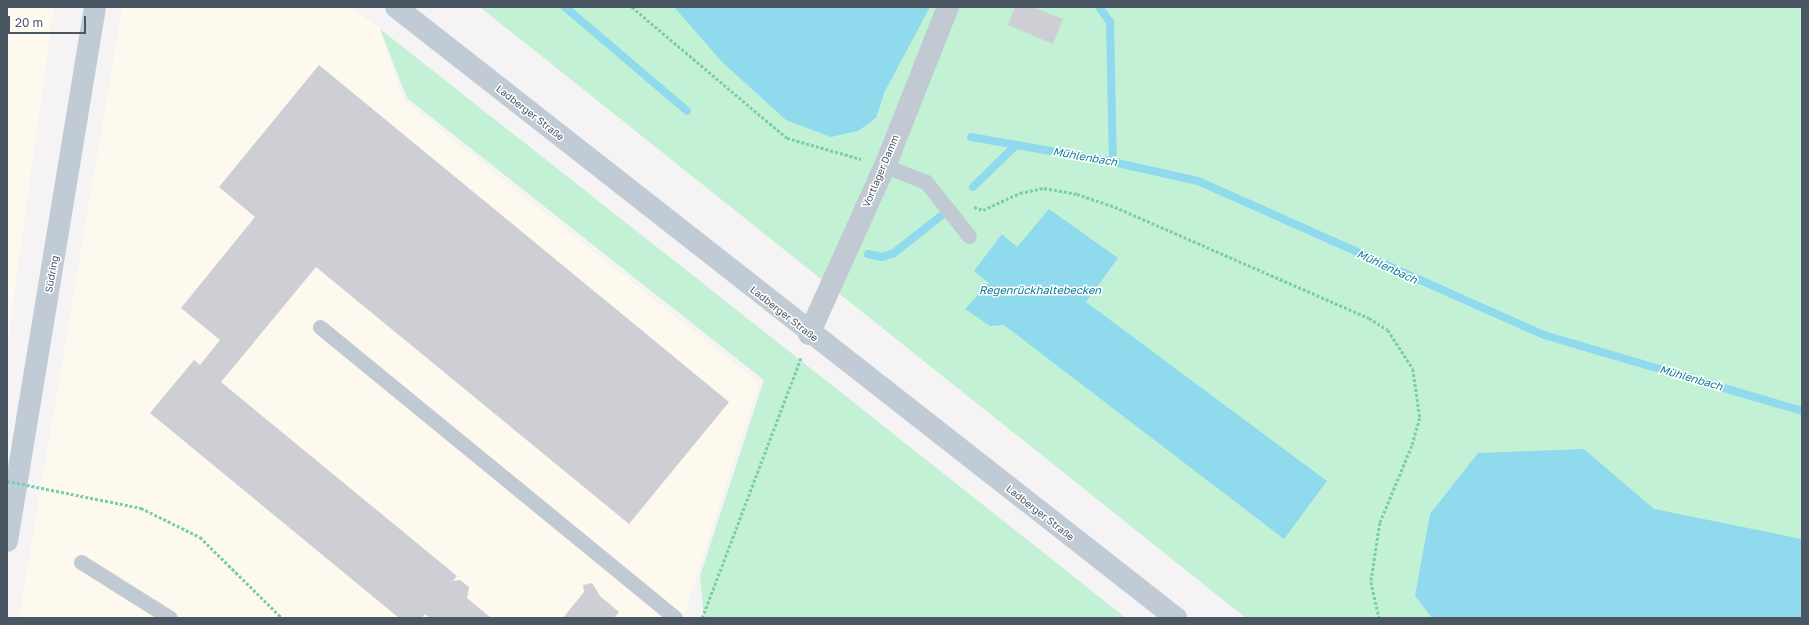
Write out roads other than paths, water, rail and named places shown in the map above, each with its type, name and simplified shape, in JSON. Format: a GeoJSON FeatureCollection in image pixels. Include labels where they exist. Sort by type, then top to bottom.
{"type":"FeatureCollection","features":[{"type":"Feature","properties":{"kind":"main road","name":"Südring"},"geometry":{"type":"LineString","coordinates":[[7,541],[95,7]]}},
{"type":"Feature","properties":{"kind":"main road","name":"Ladberger Straße"},"geometry":{"type":"LineString","coordinates":[[396,7],[809,334],[1176,618]]}},
{"type":"Feature","properties":{"kind":"street","name":"Vortlager Damm"},"geometry":{"type":"LineString","coordinates":[[809,334],[885,166],[948,7]]}},
{"type":"Feature","properties":{"kind":"lane"},"geometry":{"type":"LineString","coordinates":[[885,166],[926,182],[969,236]]}},
{"type":"Feature","properties":{"kind":"lane"},"geometry":{"type":"LineString","coordinates":[[320,327],[675,618]]}},
{"type":"Feature","properties":{"kind":"lane"},"geometry":{"type":"LineString","coordinates":[[81,562],[170,618]]}},
{"type":"Feature","properties":{"kind":"water"},"geometry":{"type":"Polygon","coordinates":[[[674,7],[930,7],[884,93],[876,118],[858,131],[831,137],[786,120],[722,62],[674,7]]]}},
{"type":"Feature","properties":{"kind":"water","name":"Regenrückhaltebecken"},"geometry":{"type":"Polygon","coordinates":[[[1049,209],[1118,258],[1086,302],[1327,481],[1284,539],[1004,325],[990,326],[965,309],[989,283],[974,271],[1002,234],[1017,247],[1049,209]]]}},
{"type":"Feature","properties":{"kind":"water"},"geometry":{"type":"Polygon","coordinates":[[[1584,449],[1654,509],[1802,539],[1802,618],[1432,618],[1415,596],[1430,514],[1478,453],[1584,449]]]}},
{"type":"Feature","properties":{"kind":"waterway"},"geometry":{"type":"LineString","coordinates":[[565,7],[687,111]]}},
{"type":"Feature","properties":{"kind":"waterway"},"geometry":{"type":"LineString","coordinates":[[1099,7],[1110,22],[1113,162]]}},
{"type":"Feature","properties":{"kind":"waterway","name":"Mühlenbach"},"geometry":{"type":"LineString","coordinates":[[971,137],[1113,162],[1198,181],[1544,335],[1802,411]]}},
{"type":"Feature","properties":{"kind":"waterway"},"geometry":{"type":"LineString","coordinates":[[973,187],[1015,146]]}},
{"type":"Feature","properties":{"kind":"waterway"},"geometry":{"type":"LineString","coordinates":[[868,254],[882,257],[894,253],[941,216]]}}]}
